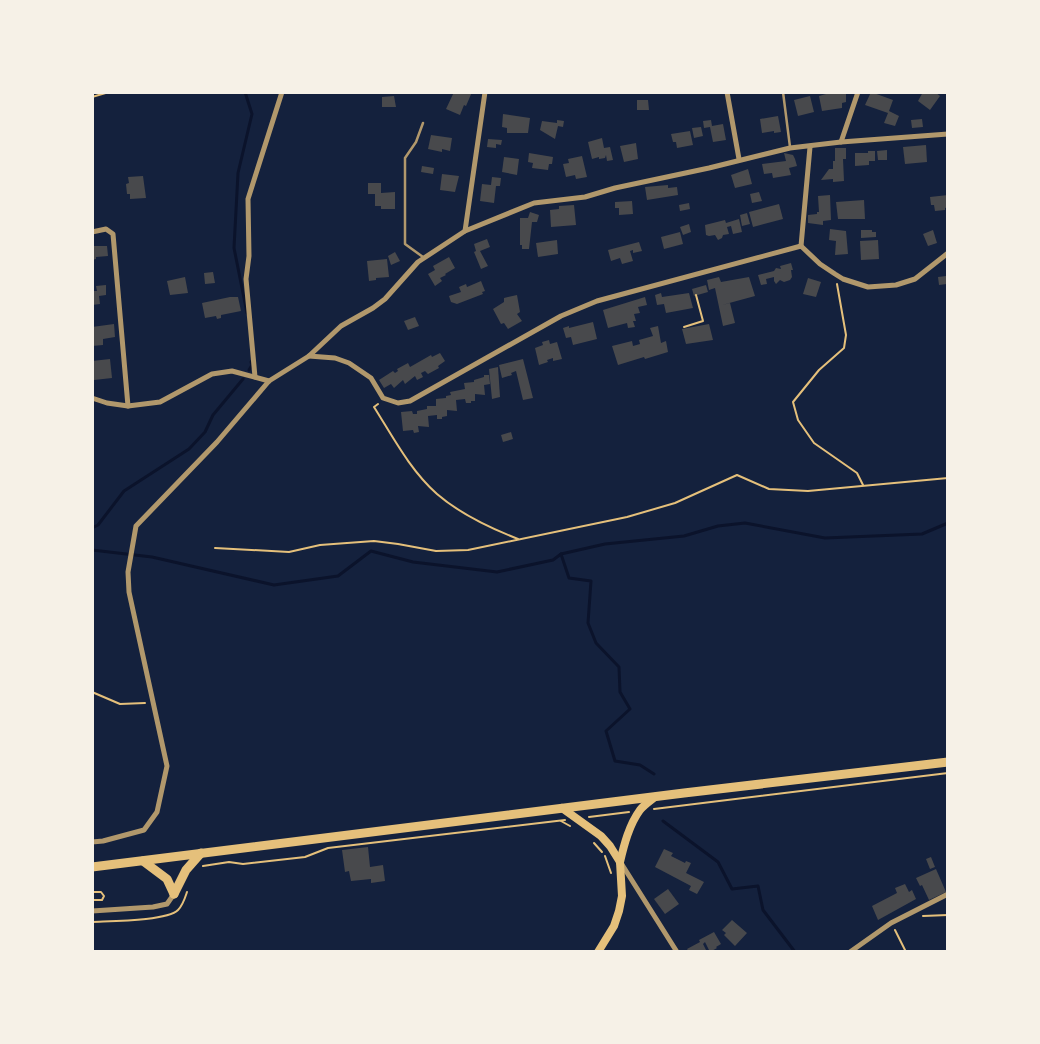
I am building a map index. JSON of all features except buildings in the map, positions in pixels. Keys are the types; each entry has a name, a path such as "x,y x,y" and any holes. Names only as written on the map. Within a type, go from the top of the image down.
{"main road":[{"path":"92,867 948,762"},
{"path":"598,952 614,926 619,911 622,896 620,862 625,841 640,810 655,797"},
{"path":"562,808 601,836 620,862"},
{"path":"174,894 186,870 201,854"},
{"path":"143,861 168,879 174,894"}],"street":[{"path":"255,377 246,279 249,256 248,199 282,92"},
{"path":"465,231 485,92"},
{"path":"726,92 739,160"},
{"path":"841,142 858,92"},
{"path":"92,842 103,842 144,830 157,812 167,766 129,592 128,572 136,526 217,442 269,381 309,356 341,326 373,308 385,298 418,262 465,231 534,203 585,197 615,188 790,148 948,134"},
{"path":"801,246 810,147"},
{"path":"92,232 106,230 113,234 128,406"},
{"path":"309,356 335,358 349,363 370,378 383,398 398,403 410,401 561,316 597,302 801,246"},
{"path":"801,246 820,264 843,279 868,287 896,285 915,279 948,254"},
{"path":"92,398 107,403 128,406 160,402 212,374 232,371 269,381"},
{"path":"620,862 677,952"},
{"path":"92,911 160,906 167,904 174,894"},
{"path":"850,952 891,923 948,894"}],"lane":[{"path":"783,92 790,148"},
{"path":"423,123 416,142 405,158 405,244 424,258"}],"path":[{"path":"92,97 109,92"},
{"path":"835,274 846,335 844,348 819,370 793,402 798,420 814,443 857,474 863,485"},
{"path":"684,327 703,321 696,295"},
{"path":"383,398 374,407 408,461 437,494 470,517 518,539"},
{"path":"215,548 289,552 320,546 374,541 436,551 468,550 626,517 675,503 737,475 769,489 808,491 948,478"},
{"path":"92,692 120,704 139,704 152,701"},
{"path":"199,869 203,866 229,862 243,864 304,856 328,848 948,773"},
{"path":"561,821 577,829"},
{"path":"592,841 605,855 612,873"},
{"path":"92,922 160,917 171,914 178,910 183,903 188,888"},
{"path":"92,892 101,892 104,896 102,900 92,900"},
{"path":"923,916 948,915"},
{"path":"891,923 906,952"}],"waterway":[{"path":"245,92 252,114 238,173 234,248 247,313"},
{"path":"249,370 252,365 251,362"},
{"path":"92,528 98,525 124,491 189,449 205,432 213,415 243,379"},
{"path":"92,550 152,557 274,585 338,576 371,551 413,562 497,572 553,560 561,554 605,544 684,536 718,526 745,523 825,538 922,534 948,523"},
{"path":"561,554 569,578 591,581 588,623 596,643 619,667 620,692 630,709 606,731 615,761 640,765 654,774"},
{"path":"663,821 718,862 732,889 758,886 763,910 795,952"}]}
